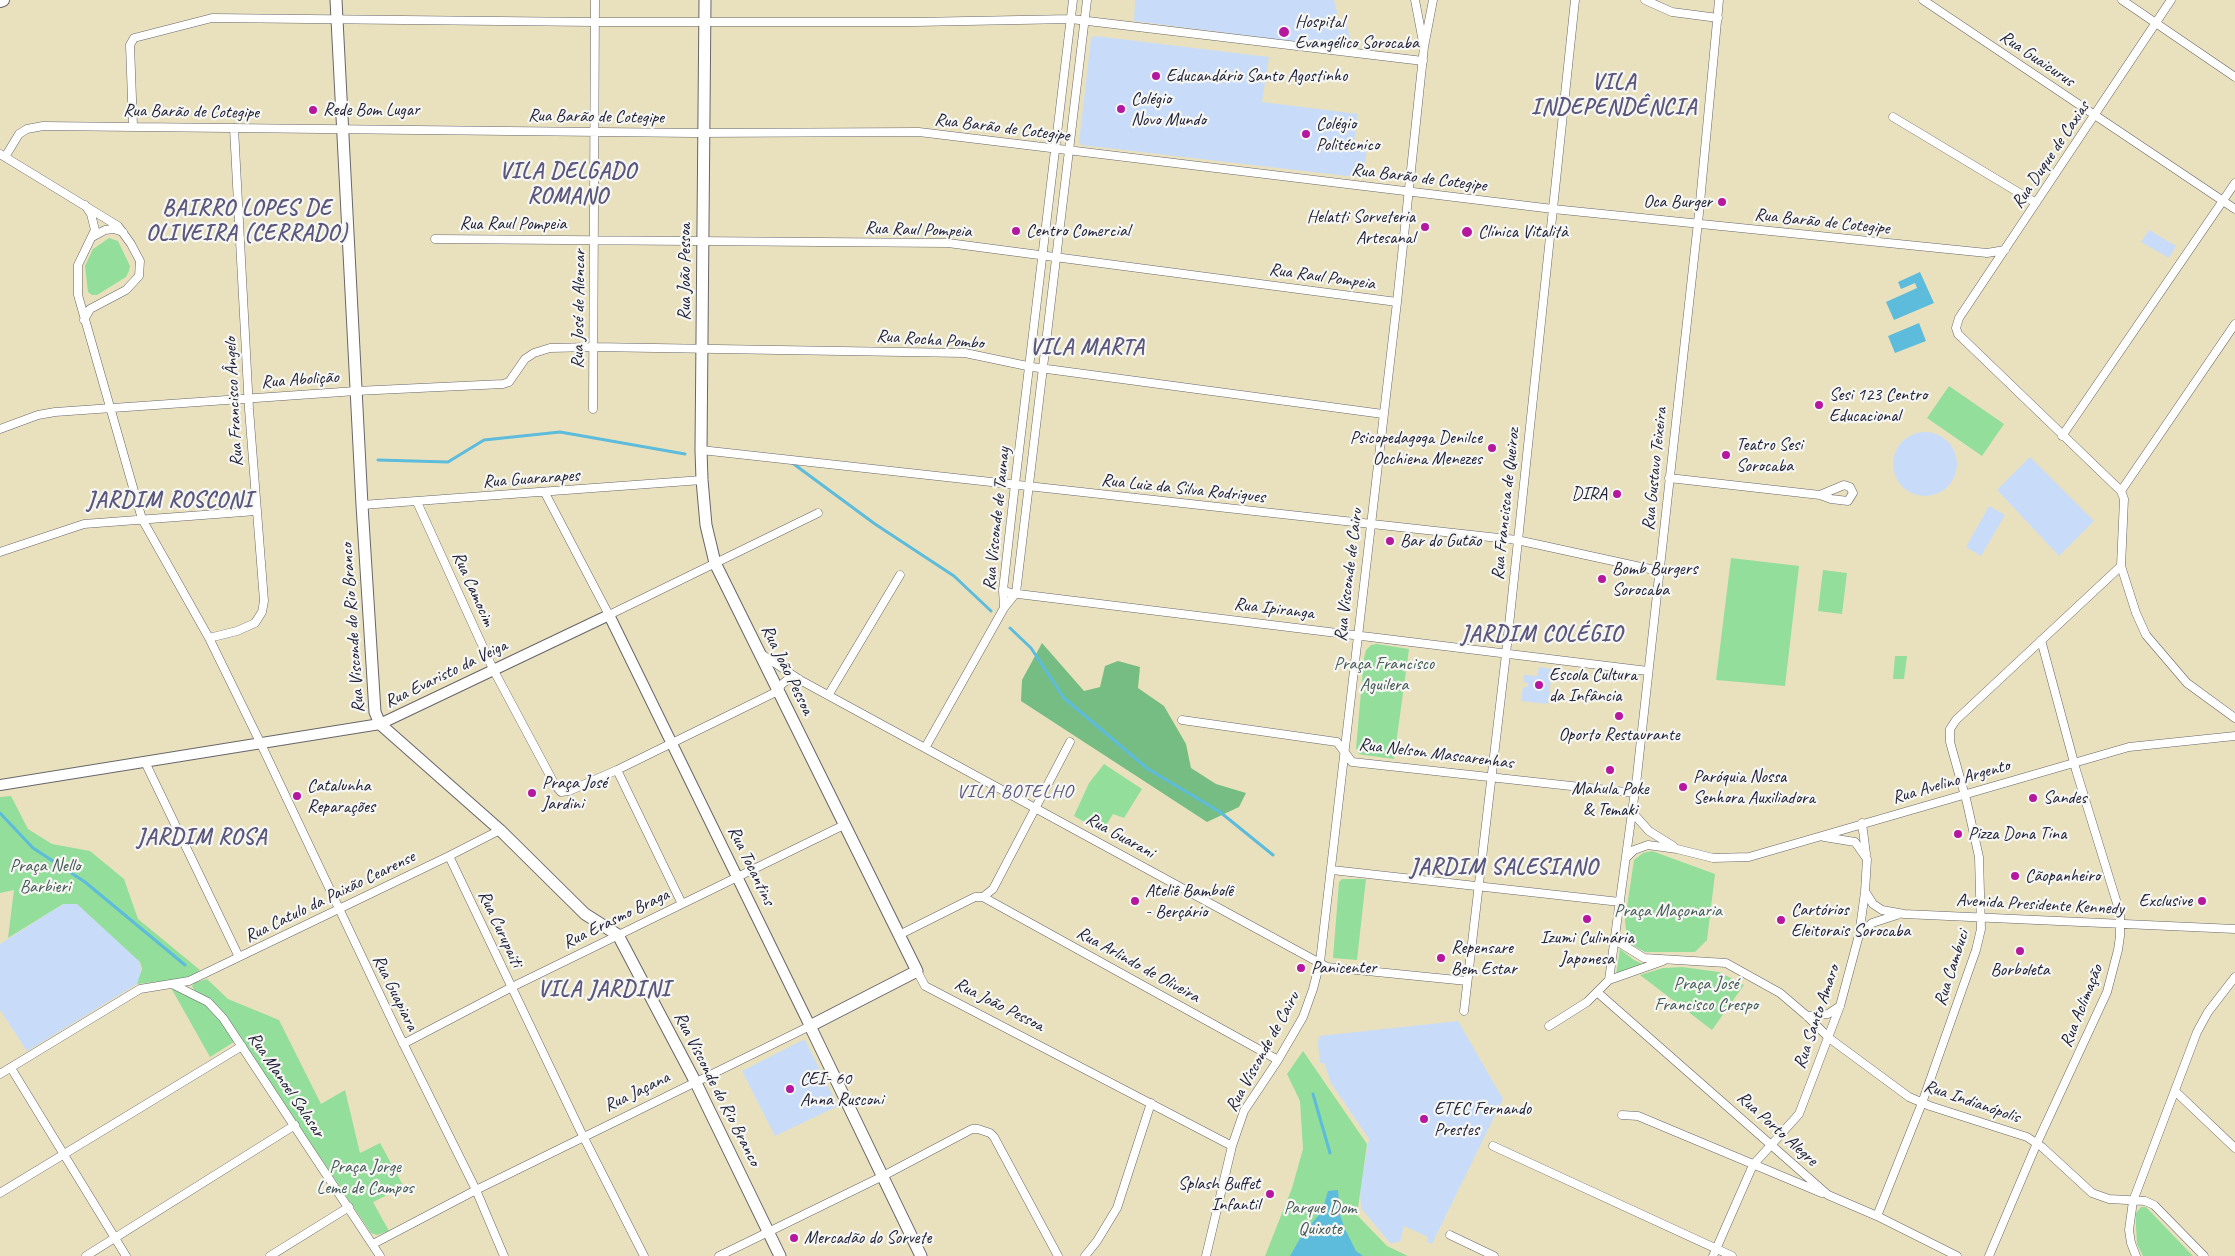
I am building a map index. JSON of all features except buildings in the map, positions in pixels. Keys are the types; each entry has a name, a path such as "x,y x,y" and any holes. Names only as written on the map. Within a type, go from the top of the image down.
{"main road":[{"name":"Rua Visconde do Rio Branco","path":"336,0 362,505 375,712 380,724 500,830 585,914 618,935 696,1083 780,1256"},
{"name":"Rua João Pessoa","path":"705,0 701,450 706,525 715,563 917,971"},
{"name":"Rua Jaçana","path":"810,1026 917,971"},
{"name":"Rua Tocantins","path":"810,1026 921,1256"}],"street":[{"name":"Rua José de Alencar","path":"593,409 595,0"},
{"name":"Rua Visconde de Taunay","path":"1004,608 1003,590 1015,484 1073,0"},
{"name":"Rua Visconde de Taunay","path":"1004,608 1016,593 1086,0"},
{"name":"Rua Visconde de Cairu","path":"1415,0 1424,47"},
{"name":"Rua Visconde de Cairu","path":"1206,1256 1232,1146 1244,1111 1278,1060 1303,1017 1313,990 1320,962 1397,302 1424,47 1433,0"},
{"name":"Rua Francisca de Queiroz","path":"1464,1011 1506,654 1575,0"},
{"path":"1645,0 1672,12 1718,18"},
{"name":"Rua Gustavo Teixeira","path":"1610,980 1635,793 1698,224 1720,0"},
{"name":"Rua Guaicurus","path":"1922,0 2235,209"},
{"path":"2122,0 2235,77"},
{"name":"Rua Duque de Caxias","path":"2062,436 1958,334 1956,328 1959,318 2096,116 2171,0"},
{"path":"133,126 130,45 134,38 212,18 594,22 1071,19 1308,49 1423,61"},
{"path":"1893,117 2036,203"},
{"name":"Rua Barão de Cotegipe","path":"3,156 19,134 27,129 43,126 594,132 919,132 1553,209 1987,253 2005,250"},
{"name":"Rua Francisco Ângelo","path":"209,638 255,623 262,612 264,601 248,398 234,128"},
{"path":"3,156 118,226 126,235 140,261 139,276 126,290 94,306 84,320"},
{"path":"2235,184 2062,436 2121,492 2124,499 2121,566 2136,613 2146,635 2156,650 2187,683 2235,718"},
{"path":"85,205 94,222 94,236 78,265 78,294 85,303 94,306"},
{"path":"94,236 105,230 114,229 126,235"},
{"name":"Rua Raul Pompeia","path":"435,239 948,243 1397,302"},
{"name":"Rua Guapiara","path":"78,294 142,519 209,638 403,1044 476,1190 504,1256"},
{"path":"2121,492 2235,324"},
{"name":"Rua Rocha Pombo","path":"513,377 525,359 534,353 550,348 593,347 965,353 1029,366 1383,414"},
{"name":"Rua Abolição","path":"0,428 38,415 55,412 356,391 494,385 503,384 513,377"},
{"name":"Rua Luiz da Silva Rodrigues","path":"701,450 1517,540 1659,571"},
{"path":"1669,478 1820,494"},
{"name":"Rua Guararapes","path":"362,505 702,480"},
{"name":"Rua Tocantins","path":"545,493 609,615 810,1026"},
{"name":"Rua Camocim","path":"417,502 493,669 561,792 569,791 617,770"},
{"path":"0,552 84,524 256,511"},
{"name":"Rua Evaristo da Veiga","path":"0,785 380,724 818,513"},
{"path":"2041,640 2121,566"},
{"path":"828,694 900,576"},
{"name":"Rua Ipiranga","path":"1003,590 1648,672"},
{"path":"925,748 1004,608"},
{"name":"Rua Cambuci","path":"1877,1216 1922,1103 1976,950 1982,917 1979,857 1965,794 1950,742 1950,729 1956,720 2041,640"},
{"name":"Rua Aclimação","path":"1989,1256 2037,1143 2107,992 2118,950 2120,913 2074,762 2041,640"},
{"name":"Rua Guarani","path":"759,652 800,680 1327,967 1467,981"},
{"path":"682,904 617,770 778,691 787,680 800,680"},
{"name":"Rua Nelson Mascarenhas","path":"1182,720 1337,742 1352,762 1635,793"},
{"name":"Rua Avelino Argento","path":"1626,858 1634,850 1648,845 1677,849 1706,857 1740,858 1773,852 1817,837 2129,747 2235,736"},
{"path":"899,935 975,896 983,897 993,889 1070,742"},
{"path":"145,762 239,957"},
{"name":"Rua Avelino Argento","path":"1632,812 1649,830 1677,849"},
{"name":"Rua Santo Amaro","path":"1753,1165 1799,1114 1840,1006 1859,935 1865,892 1867,859 1862,824"},
{"name":"Rua Erasmo Braga","path":"403,1044 512,987 844,826"},
{"name":"Rua Catulo da Paixão Cearense","path":"0,1074 140,990 189,981 500,830"},
{"path":"1817,837 1839,838 1855,842 1867,859"},
{"name":"Rua Curupaiti","path":"449,856 584,1138 644,1256"},
{"path":"1332,870 1620,902"},
{"name":"Avenida Presidente Kennedy","path":"1865,892 1873,904 1882,910 1904,914 2235,929"},
{"name":"Rua Arlindo de Oliveira","path":"983,897 1278,1060"},
{"name":"Avenida Presidente Kennedy","path":"1859,935 1872,923 1904,914"},
{"name":"Rua Indianópolis","path":"1615,940 1644,958 1726,963 1780,993 1829,1038 1909,1096 1922,1103 2027,1137 2037,1143 2092,1192 2109,1199 2145,1201 2154,1205 2204,1256"},
{"name":"Rua Indianópolis","path":"1610,980 1665,960"},
{"name":"Rua João Pessoa","path":"917,971 925,986 1232,1146"},
{"path":"2136,1256 2129,1230 2133,1201 2197,1032 2208,1012 2235,977"},
{"path":"1549,1026 1587,1002 1610,980"},
{"path":"188,992 186,988 189,981"},
{"name":"Rua Manoel Salasar","path":"172,984 208,1002 223,1018 380,1256"},
{"name":"Rua Porto Alegre","path":"1597,992 1828,1195 1877,1216 1957,1256"},
{"path":"1807,1016 1828,1014 1840,1006"},
{"name":"Rua Jaçana","path":"372,1244 476,1190 810,1026"},
{"path":"0,1193 242,1046"},
{"path":"11,1068 126,1256"},
{"path":"2175,1091 2235,1148"},
{"path":"1085,1256 1097,1241 1117,1208 1151,1103"},
{"path":"1622,1115 1638,1116 1828,1195"},
{"path":"86,1256 295,1125"},
{"path":"719,1256 883,1176 972,1129 984,1130 994,1137 1058,1256"},
{"path":"1493,1146 1714,1252 1732,1256"},
{"path":"1714,1252 1753,1165"},
{"path":"270,1256 349,1207"},
{"path":"1450,1235 1494,1256"}],"shaded area":[{"name":"Hospital Evangélico Sorocaba","path":"1135,0 1334,0 1339,20 1346,22 1353,49 1134,21"},
{"path":"1095,36 1269,57 1262,102 1358,114 1354,144 1367,146 1364,178 1081,145 1079,142 1091,38"},
{"path":"2149,230 2176,246 2169,258 2141,242"},
{"path":"1925,432 1943,438 1951,446 1957,464 1951,482 1943,490 1925,496 1907,490 1899,482 1893,464 1899,446 1907,438"},
{"path":"2030,457 2094,521 2059,556 1997,490"},
{"path":"1989,506 2005,515 1981,556 1966,547"},
{"name":"Escola Cultura da Infância","path":"1539,667 1552,669 1548,704 1521,701 1523,687 1528,687 1528,683 1523,682 1524,675 1537,676"},
{"path":"63,904 77,904 137,958 140,963 141,975 137,984 27,1051 0,1010 0,944"},
{"name":"ETEC Fernando Prestes","path":"1458,1021 1503,1099 1432,1244 1427,1242 1428,1237 1404,1226 1400,1242 1390,1243 1361,1208 1360,1189 1369,1139 1331,1083 1324,1063 1320,1063 1319,1036"},
{"name":"CEI- 60 Anna Rusconi","path":"805,1040 838,1106 775,1136 742,1071"}],"green space":[{"path":"109,238 118,241 130,266 129,271 126,277 97,295 92,295 88,292 85,266 93,249"},
{"path":"1949,386 2004,424 1982,456 1927,418"},
{"path":"1731,558 1799,566 1785,686 1716,680"},
{"path":"1823,570 1847,573 1842,614 1818,611"},
{"path":"1042,643 1084,691 1100,687 1105,666 1118,661 1140,667 1138,688 1164,706 1186,744 1191,768 1216,784 1246,793 1239,807 1207,822 1021,701 1022,680"},
{"name":"Praça Francisco Aguilera","path":"1377,644 1409,649 1394,759 1359,754 1356,748 1364,658 1366,650 1371,645"},
{"path":"1895,656 1907,656 1904,679 1893,679"},
{"path":"1104,764 1142,789 1124,818 1113,814 1102,832 1074,816 1089,783"},
{"name":"Praça Nello Barbieri","path":"11,796 28,829 52,844 90,851 124,879 138,919 200,970 194,975 180,979 137,984 142,969 140,962 77,904 63,904 8,938 14,890 0,893 0,797"},
{"name":"Praça Maçonaria","path":"1652,851 1715,874 1707,940 1695,952 1645,952 1627,942 1625,920 1634,860 1643,853"},
{"path":"1342,879 1366,879 1357,960 1333,958 1339,882"},
{"path":"1620,949 1634,960 1643,964 1616,975"},
{"name":"Praça José Francisco Crespo","path":"1682,967 1719,972 1744,985 1712,1030 1640,975 1663,968"},
{"name":"Praça Jorge Leme de Campos","path":"207,979 228,999 279,1020 321,1104 345,1090 360,1153 380,1143 404,1187 373,1202 389,1231 377,1235 371,1233 247,1048 210,1000 194,990 192,986 194,983"},
{"path":"170,986 209,1007 234,1038 234,1042 210,1057"},
{"name":"Parque Dom Quixote","path":"1303,1051 1367,1144 1357,1215 1387,1246 1408,1256 1265,1256 1292,1188 1303,1149 1300,1101 1287,1074"},
{"path":"2141,1207 2146,1207 2193,1256 2143,1256 2137,1244 2136,1226 2136,1213"}],"water":[{"path":"1920,272 1934,303 1894,320 1886,302 1917,288 1915,283 1901,289 1898,282"},
{"path":"1919,323 1926,341 1895,353 1888,336"},
{"path":"1338,1190 1340,1215 1345,1229 1356,1251 1363,1256 1290,1256 1302,1235 1322,1211 1328,1191"}],"waterway":[{"path":"378,460 448,462 484,440 560,432 685,454"},
{"path":"791,462 875,524 954,576 991,611"},
{"path":"1010,628 1031,648 1064,698 1148,769 1220,812 1273,855"},
{"path":"0,813 33,848 85,882 185,965"},
{"path":"1313,1094 1330,1153"}],"place":[{"name":"Hospital Evangélico Sorocaba","path":"1284,32"},
{"name":"Educandário Santo Agostinho","path":"1156,76"},
{"name":"Colégio Novo Mundo","path":"1121,109"},
{"name":"Rede Bom Lugar","path":"313,110"},
{"name":"Colégio Politécnico","path":"1306,134"},
{"name":"Oca Burger","path":"1722,202"},
{"name":"Helatti Sorveteria Artesanal","path":"1425,227"},
{"name":"Centro Comercial","path":"1016,231"},
{"name":"Clínica Vitalità","path":"1467,232"},
{"name":"Sesi 123 Centro Educacional","path":"1819,405"},
{"name":"Psicopedagoga Denilce Occhiena Menezes","path":"1492,448"},
{"name":"Teatro Sesi Sorocaba","path":"1726,455"},
{"name":"DIRA","path":"1617,494"},
{"name":"Bar do Gutão","path":"1390,541"},
{"name":"Bomb Burgers Sorocaba","path":"1602,579"},
{"name":"Escola Cultura da Infância","path":"1539,685"},
{"name":"Oporto Restaurante","path":"1619,716"},
{"name":"Mahula Poke & Temaki","path":"1610,770"},
{"name":"Paróquia Nossa Senhora Auxiliadora","path":"1683,787"},
{"name":"Praça José Jardini","path":"532,793"},
{"name":"Catalunha Reparações","path":"297,796"},
{"name":"Sandes","path":"2033,798"},
{"name":"Pizza Dona Tina","path":"1958,834"},
{"name":"Cãopanheiro","path":"2015,876"},
{"name":"Ateliê Bambolê - Berçário","path":"1135,901"},
{"name":"Exclusive","path":"2202,901"},
{"name":"Izumi Culinária Japonesa","path":"1587,919"},
{"name":"Cartórios Eleitorais Sorocaba","path":"1781,920"},
{"name":"Borboleta","path":"2020,951"},
{"name":"Repensare Bem Estar","path":"1441,958"},
{"name":"Panicenter","path":"1301,968"},
{"name":"CEI- 60 Anna Rusconi","path":"790,1089"},
{"name":"ETEC Fernando Prestes","path":"1424,1119"},
{"name":"Splash Buffet Infantil","path":"1270,1194"},
{"name":"Mercadão do Sorvete","path":"794,1238"}],"district":[{"name":"VILA INDEPENDÊNCIA","path":"1614,96"},
{"name":"VILA DELGADO ROMANO","path":"568,184"},
{"name":"BAIRRO LOPES DE OLIVEIRA (CERRADO)","path":"247,222"},
{"name":"VILA MARTA","path":"1087,348"},
{"name":"JARDIM ROSCONI","path":"170,501"},
{"name":"JARDIM COLÉGIO","path":"1542,635"},
{"name":"VILA BOTELHO","path":"1015,792"},
{"name":"JARDIM ROSA","path":"202,838"},
{"name":"JARDIM SALESIANO","path":"1504,868"},
{"name":"VILA JARDINI","path":"604,990"}]}
